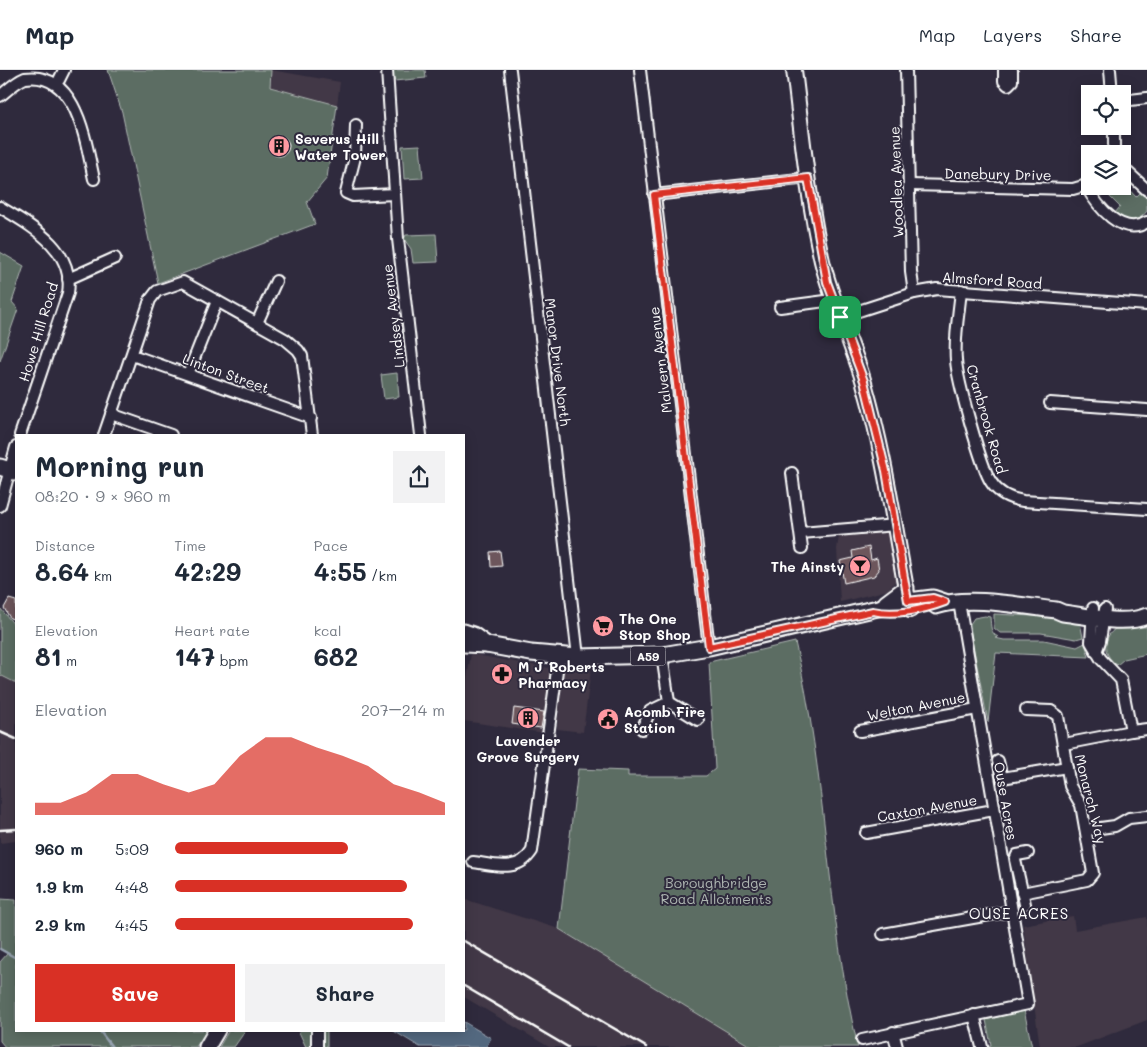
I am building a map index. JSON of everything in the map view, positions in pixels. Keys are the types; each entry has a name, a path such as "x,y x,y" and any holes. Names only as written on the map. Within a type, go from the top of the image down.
{"main road":[{"name":"A59","path":"465,644 487,645 558,656 662,655 709,647 877,609 908,600 1056,610 1063,613 1133,611 1147,616"},
{"name":"A59","path":"465,632 473,635 487,645"},
{"path":"207,1047 216,1032"}],"street":[{"path":"59,80 64,70"},
{"name":"Lindsey Avenue","path":"387,70 395,194 421,434"},
{"name":"Manor Drive North","path":"510,70 578,657"},
{"name":"Malvern Avenue","path":"640,70 709,647"},
{"path":"794,70 808,178 822,259 833,300 864,381 886,471 908,600"},
{"name":"Woodlea Avenue","path":"906,70 911,272 914,293"},
{"path":"1004,70 1004,81 1008,85 1012,83 1012,70"},
{"path":"1110,70 1111,85"},
{"path":"0,96 24,78 45,75 59,80 74,98 94,179"},
{"path":"1131,99 1147,98"},
{"path":"346,192 356,157 356,125"},
{"path":"1131,175 1147,190"},
{"path":"654,195 808,178"},
{"path":"337,185 354,196 395,194"},
{"name":"Danebury Drive","path":"910,185 1073,189 1081,187"},
{"name":"Danebury Drive","path":"1094,195 1104,210 1125,226 1134,227 1147,222"},
{"name":"Howe Hill Road","path":"0,207 44,234 57,251 68,279 68,294 20,434"},
{"path":"68,279 115,258"},
{"path":"257,323 276,281"},
{"path":"104,434 150,300 157,291 183,282 285,339 298,350 304,364 312,434"},
{"name":"Almsford Road","path":"840,317 914,293 936,289 1147,305"},
{"name":"Cranbrook Road","path":"961,290 956,354 958,371 986,474 998,490 1013,499 1023,501 1147,510"},
{"path":"780,307 833,300"},
{"path":"188,374 217,301"},
{"name":"Linton Street","path":"132,355 311,418"},
{"path":"1050,403 1147,410"},
{"path":"111,414 168,434"},
{"path":"0,506 8,470 15,450"},
{"path":"792,472 802,548"},
{"path":"801,533 896,525"},
{"name":"Ouse Acres","path":"952,602 977,709 1028,1004 974,1015"},
{"path":"1098,613 1100,641 1096,652 1121,680 1131,731"},
{"path":"662,655 670,702 698,720"},
{"path":"473,862 516,866 528,857 532,851 558,656"},
{"path":"642,729 650,711 670,702"},
{"name":"Welton Avenue","path":"860,731 977,709"},
{"name":"Monarch Way","path":"1022,893 1091,878 1093,873 1081,805 1072,791 1056,712 1026,710"},
{"name":"Monarch Way","path":"1064,744 1147,729"},
{"path":"998,761 1002,778 1067,767"},
{"name":"Caxton Avenue","path":"866,833 994,810"},
{"path":"1086,830 1116,826 1129,818 1147,816"},
{"path":"1025,904 1015,860 1017,855 1028,853"},
{"path":"884,934 1012,911"},
{"path":"862,1040 974,1015 982,1047"},
{"path":"317,1032 317,1047"},
{"path":"894,1032 897,1047"}],"shaded area":[{"path":"271,70 340,82 337,105 270,87"},
{"path":"884,529 890,537 897,579 888,590 840,602 837,549 839,536"},
{"path":"471,654 554,669 545,733 465,721 465,689"},
{"path":"564,668 591,669 583,732 557,729"},
{"path":"0,675 15,682 15,841 0,843"},
{"path":"465,899 559,929 752,1047 549,1047 465,998"},
{"path":"1073,916 1075,930 1147,917 1147,1020 1077,1047 1040,1047 1023,925"}],"green space":[{"path":"108,70 271,70 270,87 337,105 327,178 307,202 315,224 158,283 122,112"},
{"path":"393,70 425,70 426,78 394,81"},
{"path":"420,145 423,178 404,179 402,146"},
{"path":"1142,191 1147,199 1147,211 1136,220 1128,220 1114,214 1120,207 1108,195 1131,195 1131,192 1136,197"},
{"path":"436,234 438,262 413,263 411,249 404,239 406,235"},
{"path":"0,252 24,266 12,302 18,309 0,361"},
{"path":"397,373 399,397 384,399 381,375"},
{"path":"0,608 15,626 15,682 0,675"},
{"path":"994,614 1072,618 1080,623 1083,637 1076,639 1041,633 1000,633 994,628"},
{"path":"990,617 992,631 998,637 995,638 1004,640 1044,640 1077,647 1085,643 1089,657 996,653 988,722 970,630 970,624 974,618"},
{"path":"1120,626 1147,627 1147,654 1124,659 1117,665 1108,655 1106,644 1110,634"},
{"name":"Boroughbridge Road Allotments","path":"795,642 806,692 814,743 839,946 847,997 858,1047 752,1047 559,929 578,769 628,771 628,776 706,776 715,769 709,662"},
{"path":"0,899 15,900 15,1032 206,1032 196,1047 5,1047 0,1041 0,962 8,953 0,949"},
{"path":"1024,1010 1032,1047 984,1047 991,1045 986,1020"},
{"path":"228,1032 245,1032 234,1047 219,1047"},
{"path":"299,1032 327,1032 327,1047 306,1047"}],"water":[{"path":"465,1023 491,1038 486,1047 420,1047 395,1032 465,1032"}],"building":[{"name":"Severus Hill Water Tower","path":"279,136 286,139 289,146 286,153 279,156 272,153 269,146 272,139"},
{"name":"The Ainsty","path":"869,547 871,560 877,558 879,570 874,576 844,583 840,561 853,558 852,551"},
{"path":"500,551 502,566 491,567 490,552"},
{"path":"9,599 15,601 15,620 10,618 4,608"},
{"name":"Lavender Grove Surgery","path":"514,708 544,712 541,728 512,724"}],"waterway":[{"path":"0,949 15,957"},
{"path":"101,1032 112,1047"}],"railway":[{"path":"0,732 15,739"},
{"path":"0,830 15,829"},
{"path":"465,942 646,1047"},
{"path":"465,987 568,1047"}],"place":[{"name":"Severus Hill Water Tower","path":"279,146"},
{"name":"The Ainsty","path":"860,566"},
{"name":"The One Stop Shop","path":"603,626"},
{"name":"M J Roberts Pharmacy","path":"502,674"},
{"name":"Lavender Grove Surgery","path":"528,718"},
{"name":"Acomb Fire Station","path":"608,719"}],"district":[{"name":"OUSE ACRES","path":"1019,913"}],"route":[{"path":"808,178 827,282 840,317 864,381 876,426 891,496 908,601 933,598 945,602 933,607 884,614 873,611 851,615 709,647 654,195 808,178"}]}
